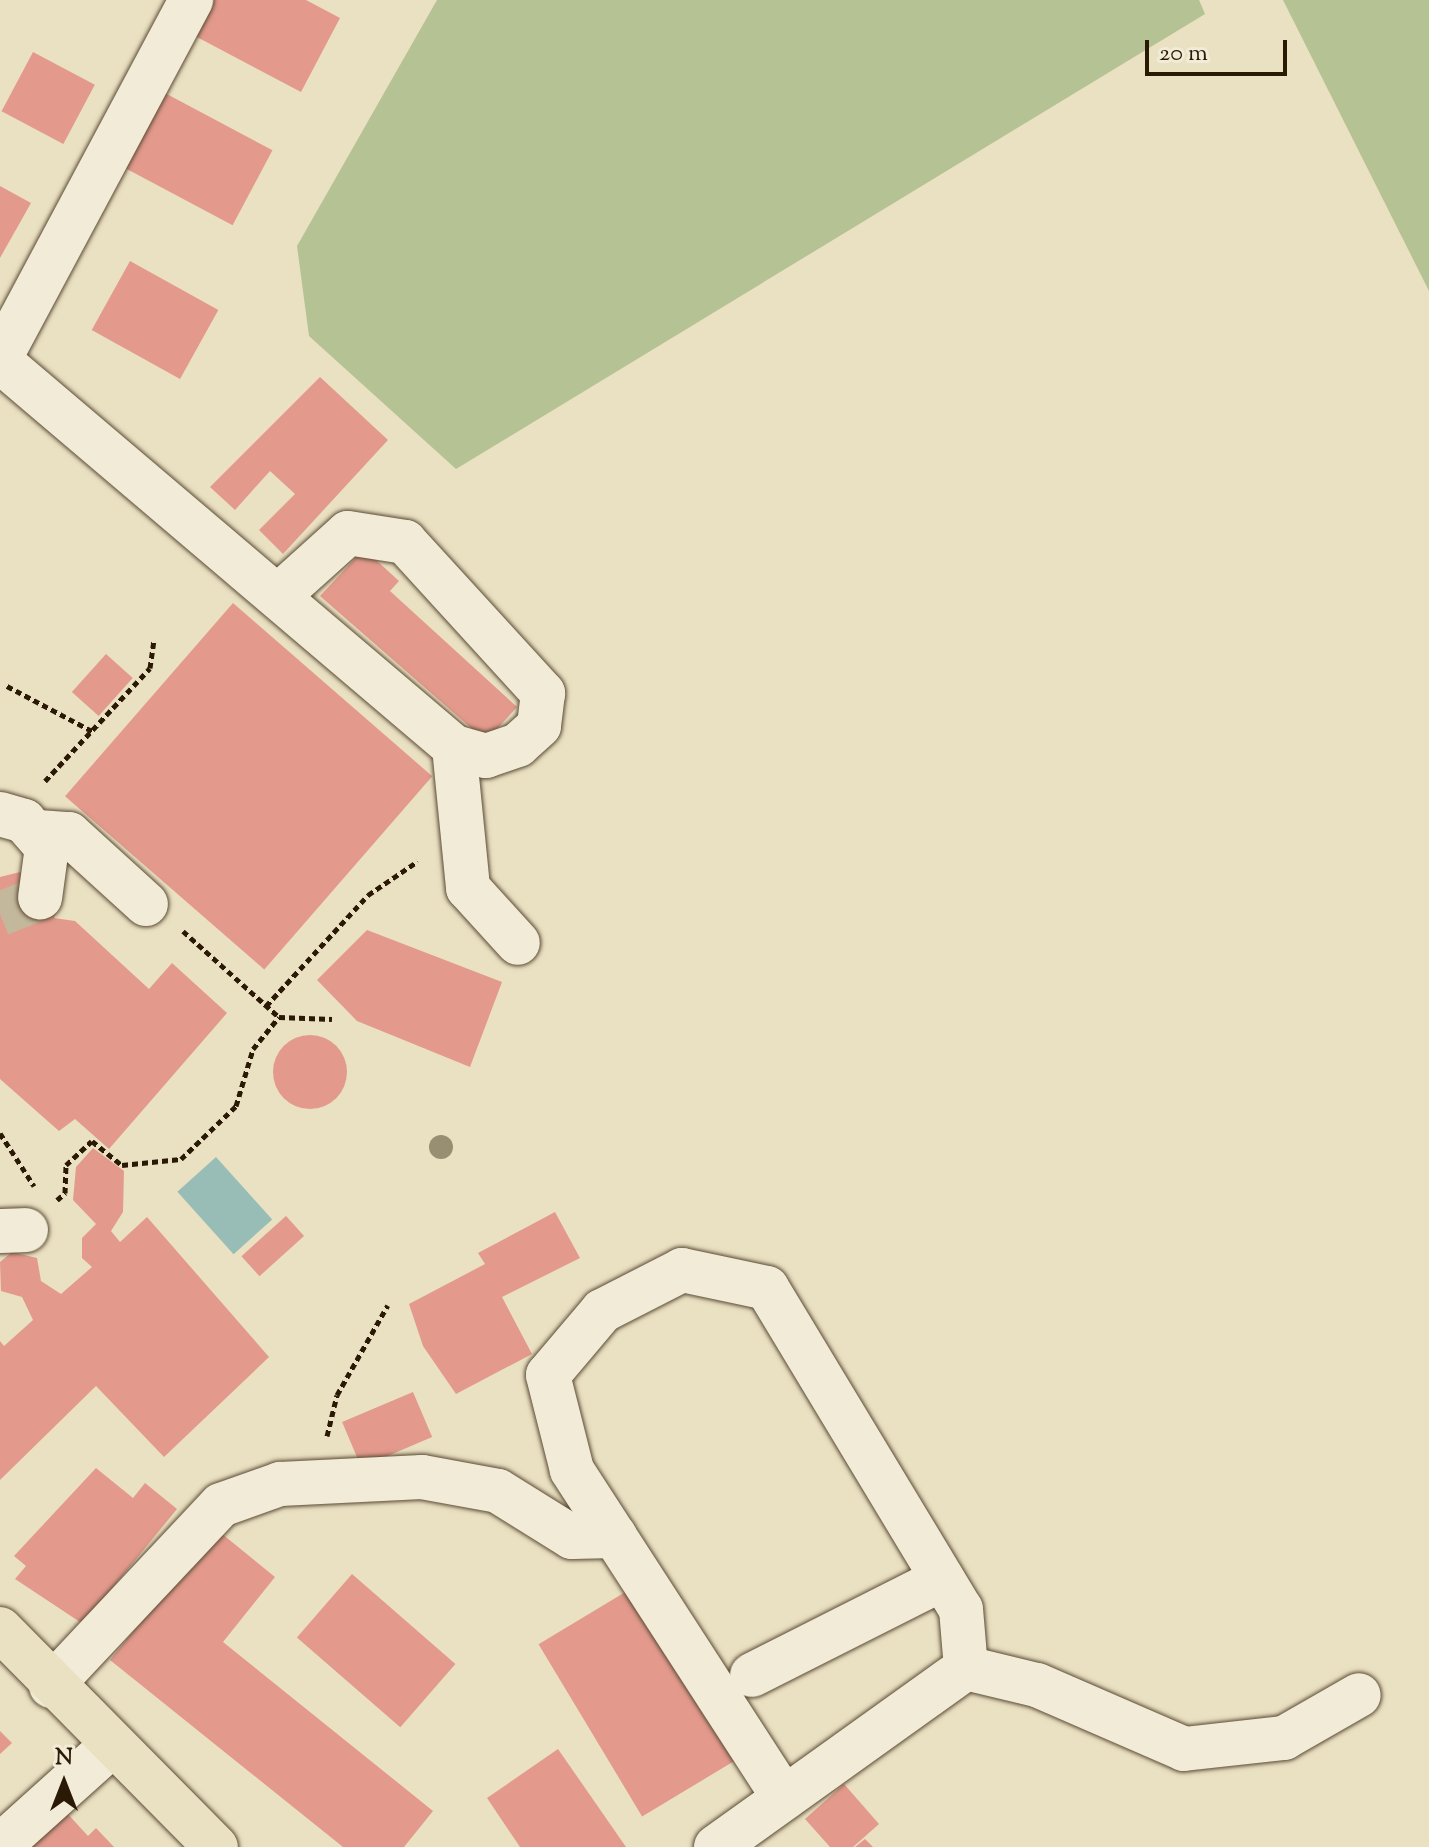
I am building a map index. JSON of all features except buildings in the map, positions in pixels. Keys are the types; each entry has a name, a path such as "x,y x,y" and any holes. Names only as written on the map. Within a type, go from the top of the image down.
{"main road":[{"path":"0,1629 51,1686 216,1847"}],"lane":[{"path":"191,0 0,360 454,747 486,756 518,745 539,726 543,693 405,542 348,533 278,596"},
{"path":"454,747 468,888 518,943"},
{"path":"21,822 50,864 40,898"},
{"path":"21,822 69,834 163,916"},
{"path":"784,1798 572,1470 548,1375 602,1311 682,1270 767,1288 961,1609 966,1668"},
{"path":"51,1686 221,1505 280,1484 422,1477 498,1491 572,1537 615,1536"},
{"path":"752,1675 942,1579"},
{"path":"716,1847 966,1668 1037,1685 1184,1749 1284,1738 1359,1695"},
{"path":"0,1846 111,1746"}],"path":[{"path":"21,822 43,783 95,732 150,668 154,639"},
{"path":"7,686 95,732"},
{"path":"266,1006 368,895 463,830"},
{"path":"163,916 279,1017 332,1019"},
{"path":"23,1224 65,1193 66,1165 92,1141 122,1165 181,1159 236,1106 253,1049 279,1017"},
{"path":"313,1483 337,1395 388,1305"}],"green space":[{"path":"437,0 1199,0 1205,14 456,469 309,336 297,246"},
{"path":"1283,0 1429,0 1429,291"}],"water":[{"path":"216,1157 272,1219 234,1254 177,1192"}],"tunnel":[{"path":"0,914 40,898"}]}
